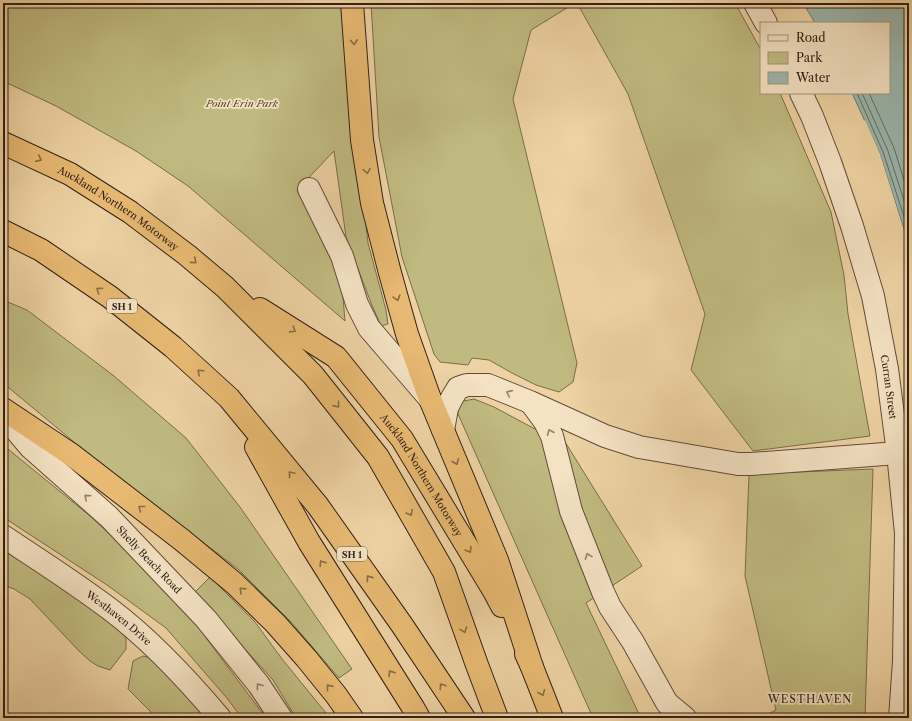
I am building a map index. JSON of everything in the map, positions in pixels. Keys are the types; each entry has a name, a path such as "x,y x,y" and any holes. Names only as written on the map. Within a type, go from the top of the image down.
{"highway":[{"path":"352,3 362,140 372,203 390,273 407,334 430,399 497,560 532,667"},
{"name":"Auckland Northern Motorway","path":"3,143 70,174 136,217 187,254 225,287 313,375 378,457 444,572 497,718"},
{"name":"SH 1","path":"3,231 40,250 110,297 172,347 229,398 318,506 402,625 464,718"},
{"name":"Auckland Northern Motorway","path":"225,287 336,357 402,440 494,591 532,667 552,718"},
{"name":"SH 1","path":"229,398 309,542 419,718"},
{"path":"3,409 72,455 234,582 274,622 306,658 336,695 352,718"}],"street":[{"path":"756,3 766,22"},
{"name":"Curran Street","path":"801,94 833,169 852,226 873,296 887,369 898,453 906,533 904,661 900,718"},
{"path":"309,189 342,256 357,304 369,328 430,399"},
{"path":"443,430 447,408 458,388 467,385 488,385 530,402 604,436 639,447 738,464 898,453"},
{"path":"530,402 545,422 552,436 571,511 610,607 633,642 667,703 685,718"},
{"name":"Shelly Beach Road","path":"3,415 30,447 109,517 206,619 259,685 281,718"},
{"name":"Westhaven Drive","path":"3,536 112,611 135,630 178,672 220,718"}],"green space":[{"name":"Point Erin Park","path":"3,3 342,3 368,243 386,310 388,324 381,326 346,237 334,151 297,190 338,270 342,285 345,321 188,186 136,151 56,106 3,81"},
{"path":"371,3 575,3 531,30 513,99 577,363 573,382 559,392 536,385 489,360 472,358 468,365 440,362 434,354 402,257 379,137"},
{"path":"577,3 735,3 760,48 760,94 780,94 831,212 844,275 848,314 870,436 753,451 691,370 705,314 628,94"},
{"path":"3,300 27,310 114,376 186,438 240,507 352,669 339,678 291,622 238,569 74,442 3,383"},
{"path":"474,399 494,407 535,429 557,429 642,566 586,603 641,718 593,718 458,414 458,402"},
{"path":"3,445 90,516 171,591 266,718 242,718 226,697 166,628 107,585 3,517"},
{"path":"873,469 865,718 760,718 776,710 745,576 749,474"},
{"path":"3,545 115,624 126,638 126,649 110,670 98,666 90,661 30,599 14,589 3,585"},
{"path":"210,577 255,622 282,659 330,718 296,718 273,680 194,593"},
{"path":"143,656 155,659 206,718 157,718 128,689 133,661"}],"water":[{"path":"803,3 909,3 909,245 880,154 852,94 890,94 890,22 814,22"}],"pier":[{"path":"865,120 880,154 909,247 907,245 878,154 863,121"}],"district":[{"name":"WESTHAVEN","path":"810,699"}]}
